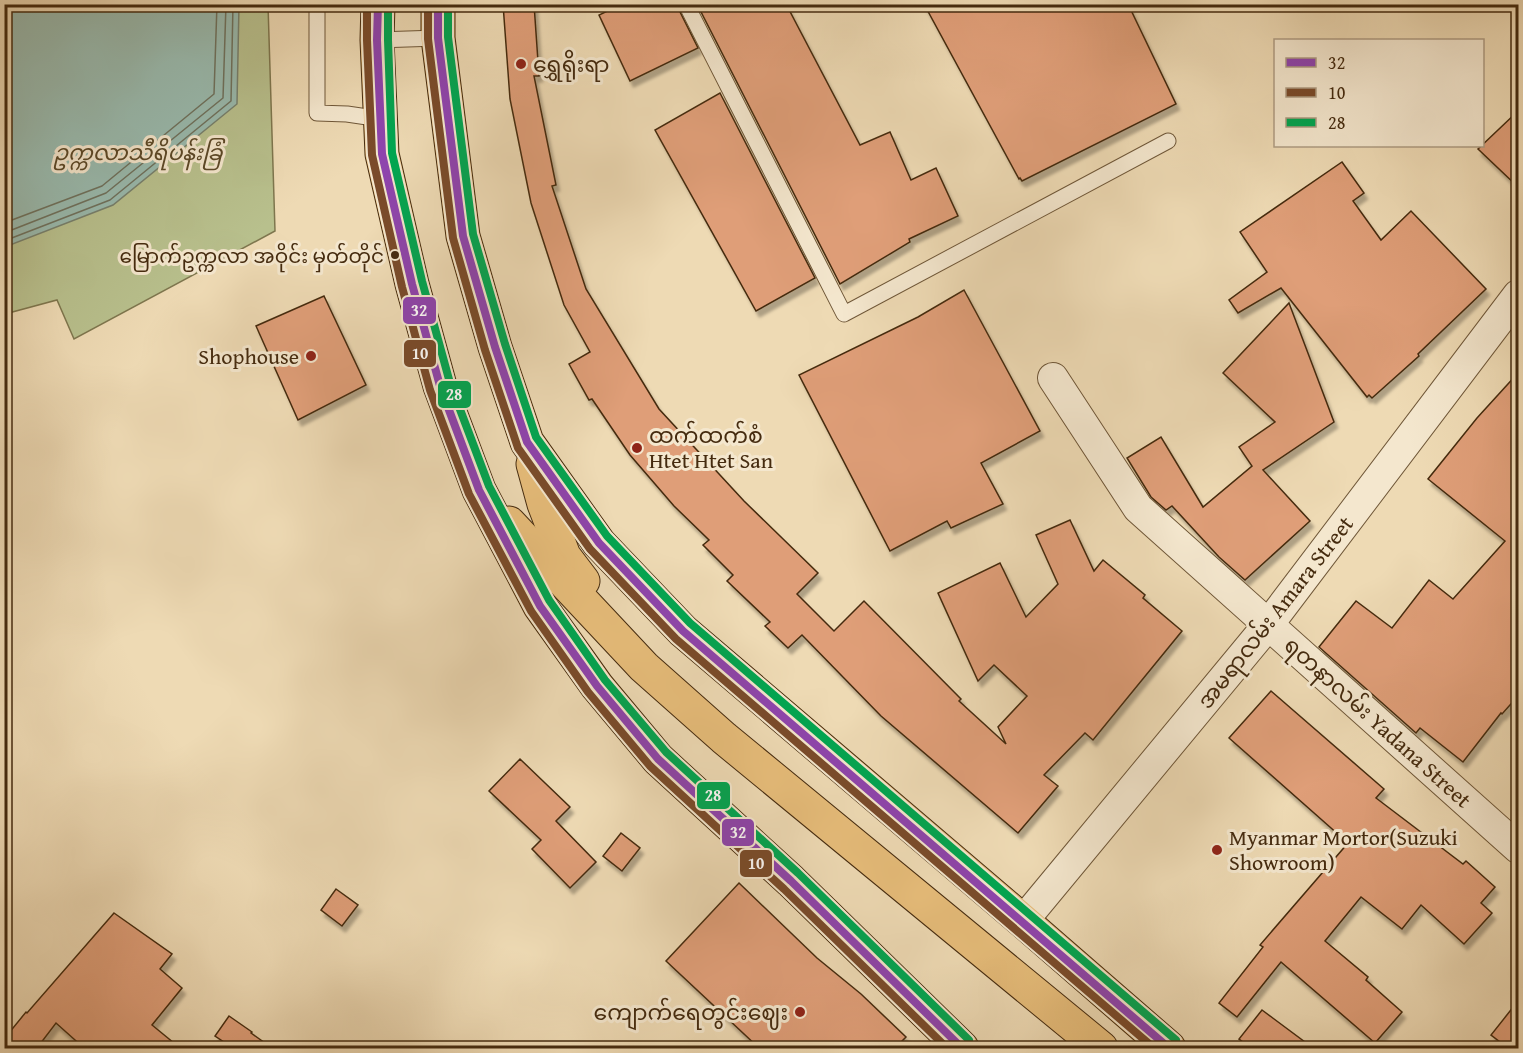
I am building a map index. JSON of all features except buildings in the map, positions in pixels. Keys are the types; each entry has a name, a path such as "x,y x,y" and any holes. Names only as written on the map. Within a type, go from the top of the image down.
{"main road":[{"path":"378,4 377,40 382,154 412,284 440,387 478,490 540,606 597,686 658,759 791,881 962,1048"},
{"path":"438,4 438,38 463,236 495,347 544,504 564,556 644,667"},
{"path":"526,442 599,543 683,631 1168,1048"},
{"path":"478,490 644,667 733,745 1101,1048"}],"street":[{"name":"အမရာလမ်း Amara Street","path":"1023,921 1268,625 1518,295"},
{"name":"ရတနာလမ်း Yadana Street","path":"1053,378 1138,508 1518,848"}],"lane":[{"path":"317,4 317,112 381,119"},
{"path":"686,4 844,314 1168,141"},
{"path":"377,40 438,38"}],"green space":[{"name":"ဥက္ကလာသီရိပန်းခြံ","path":"5,5 268,5 275,231 74,339 57,300 5,314"}],"water":[{"path":"5,4 239,5 237,104 113,205 5,247"}],"transit line":[{"name":"10","path":"367,4 372,155 402,287 430,390 469,494 531,611 588,692 650,766 784,889 947,1048"},
{"name":"32","path":"378,4 377,40 382,154 412,284 440,386 479,490 540,606 597,686 658,759 791,881 962,1048"},
{"name":"28","path":"388,4 392,153 422,281 450,383 489,486 549,600 605,680 666,752 798,873 969,1040"},
{"name":"10","path":"428,4 428,39 453,238 485,350 518,448 590,549 676,639 1154,1048"},
{"name":"32","path":"438,4 438,38 463,236 495,347 527,442 599,543 683,631 1169,1048"},
{"name":"28","path":"448,4 448,37 473,234 505,344 536,437 607,536 690,623 1176,1040"}],"place":[{"name":"ရွှေရိုးရာ","path":"521,64"},
{"name":"မြောက်ဥက္ကလာ အဝိုင်း မှတ်တိုင်","path":"395,255"},
{"name":"Shophouse","path":"311,356"},
{"name":"ထက်ထက်စံ Htet Htet San","path":"637,448"},
{"name":"Myanmar Mortor(Suzuki Showroom)","path":"1217,850"},
{"name":"ကျောက်ရေတွင်းဈေး","path":"800,1012"}]}
